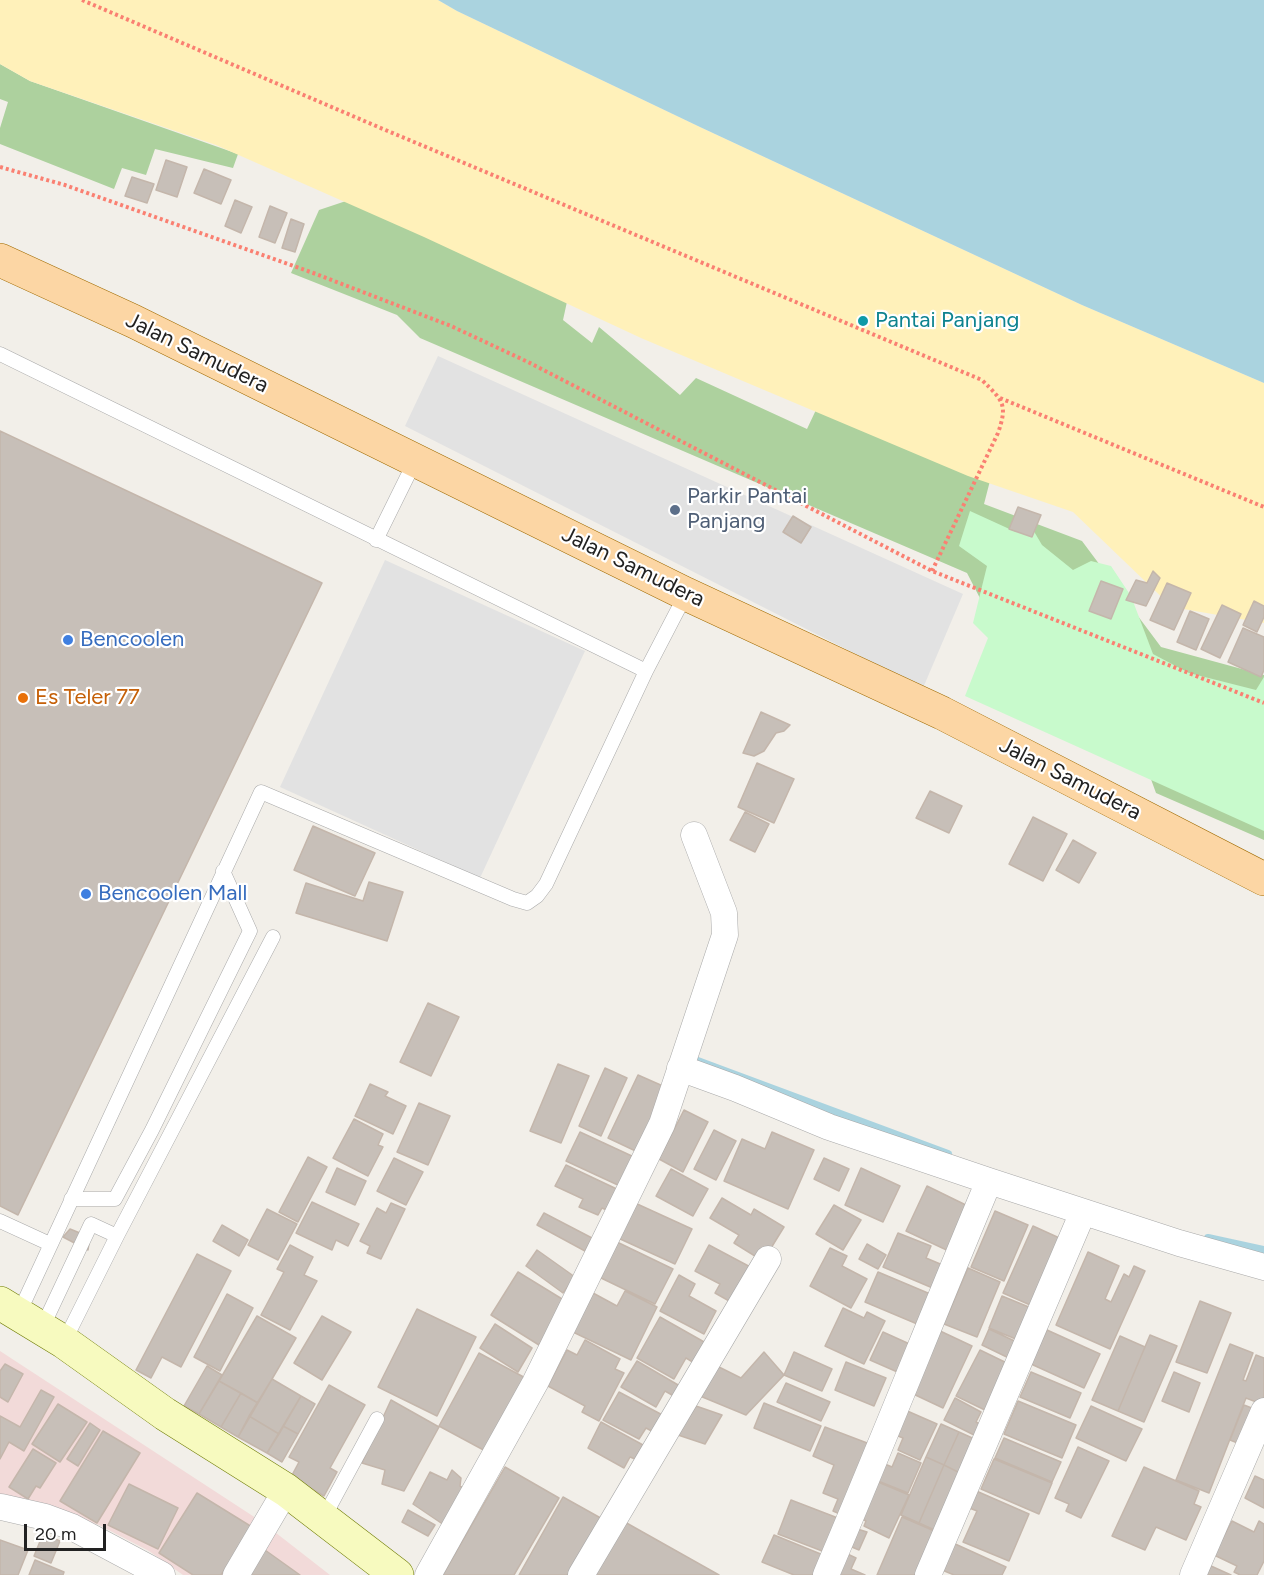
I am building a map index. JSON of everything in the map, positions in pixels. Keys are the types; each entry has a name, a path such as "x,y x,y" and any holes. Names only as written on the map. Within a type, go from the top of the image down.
{"main road":[{"name":"Jalan Samudera","path":"0,260 133,321 686,594 942,713 1264,879"}],"street":[{"path":"428,1575 535,1383 662,1124 725,935 724,914 694,836"},
{"path":"680,1068 829,1126 989,1181 1179,1243 1264,1267"},
{"path":"826,1575 876,1459 924,1335 989,1181"},
{"path":"928,1575 1083,1212"},
{"path":"580,1575 768,1259"},
{"path":"31,1322 165,1414 286,1490 397,1575"},
{"path":"1193,1575 1264,1411"},
{"path":"236,1575 286,1490"},
{"path":"1,1507 45,1517 72,1527 162,1575"}],"lane":[{"path":"0,354 376,540 646,670"},
{"path":"376,540 416,459"},
{"path":"31,1322 50,1244 261,792 527,903 537,896 546,884 646,670 686,594"},
{"path":"71,1200 115,1199 152,1130 250,932 223,871"},
{"path":"31,1322 117,1236 273,937"},
{"path":"0,1221 50,1244"},
{"path":"31,1322 92,1224 117,1236"},
{"path":"323,1519 377,1419"}],"path":[{"path":"82,0 383,129 933,358 982,380 1000,398 1264,507"},
{"path":"0,167 65,185 316,274 451,326 528,362 932,571 1264,703"},
{"path":"932,571 998,433 1004,414 1000,398"}],"shaded area":[{"name":"Parkir Pantai Panjang","path":"438,356 963,594 923,688 405,426"},
{"path":"385,560 585,651 480,878 280,787"},
{"path":"0,1351 262,1522 330,1575 183,1575 149,1551 99,1525 0,1495"}],"green space":[{"path":"0,64 30,81 238,154 233,168 155,149 146,175 122,168 114,189 0,144 0,128 8,102 0,99"},
{"path":"376,191 575,265 563,320 592,343 599,327 680,395 696,378 807,429 831,378 992,473 984,504 1082,541 1161,647 1264,675 1264,840 1156,793 1132,727 1001,639 967,573 420,338 397,315 291,273 319,210"},
{"path":"970,511 1016,532 1032,528 1042,545 1073,570 1091,561 1111,566 1131,596 1153,654 1189,673 1256,690 1264,677 1264,831 965,696 988,638 973,623 987,566 959,546"}],"sand":[{"name":"Pantai Panjang","path":"0,0 438,0 700,127 1082,305 1264,383 1264,623 1172,607 1073,512 968,476 641,338 424,237 216,145 30,81 0,64"}],"water":[{"path":"438,0 1264,0 1264,383 1082,305 700,127"}],"building":[{"path":"166,160 187,167 177,197 156,190"},
{"path":"204,169 231,180 221,204 194,193"},
{"path":"132,177 154,184 147,203 125,196"},
{"path":"235,200 252,207 241,233 225,226"},
{"path":"270,206 287,213 275,243 259,237"},
{"path":"291,219 304,224 295,252 282,248"},
{"name":"Bencoolen Mall","path":"0,431 322,583 18,1215 0,1206"},
{"path":"1018,507 1041,515 1032,537 1009,529"},
{"path":"793,516 811,527 801,543 783,532"},
{"path":"1153,571 1160,578 1146,606 1126,600 1136,580 1147,583"},
{"path":"1101,581 1123,589 1111,619 1089,611"},
{"path":"1167,583 1191,593 1174,630 1150,620"},
{"path":"1254,601 1264,606 1264,617 1257,632 1243,625"},
{"path":"1222,605 1241,614 1220,658 1201,649"},
{"path":"1190,611 1209,619 1196,650 1177,642"},
{"path":"1243,628 1264,637 1264,670 1261,677 1228,662"},
{"path":"761,712 790,725 784,731 776,733 764,751 754,756 743,753"},
{"path":"757,763 794,779 774,823 738,807"},
{"path":"930,791 962,806 949,833 916,818"},
{"path":"745,812 769,824 755,852 730,840"},
{"path":"1033,817 1067,834 1043,881 1009,864"},
{"path":"313,826 375,853 355,896 294,870"},
{"path":"1073,840 1096,853 1079,883 1056,870"},
{"path":"369,882 403,892 387,941 296,913 306,883 363,901"},
{"path":"428,1003 459,1017 431,1076 400,1062"},
{"path":"558,1064 589,1076 561,1143 530,1131"},
{"path":"605,1068 627,1078 601,1136 579,1126"},
{"path":"638,1075 672,1090 642,1154 608,1138"},
{"path":"370,1084 388,1092 385,1096 406,1106 393,1134 355,1116"},
{"path":"419,1103 450,1116 428,1165 397,1152"},
{"path":"684,1110 708,1122 683,1172 659,1159"},
{"path":"354,1119 383,1134 378,1145 383,1147 368,1176 333,1158"},
{"path":"714,1130 736,1141 716,1180 694,1169"},
{"path":"580,1132 634,1157 620,1186 566,1161"},
{"path":"772,1132 814,1150 788,1209 724,1181 742,1139 765,1149"},
{"path":"308,1157 327,1167 298,1222 279,1212"},
{"path":"394,1158 423,1172 406,1205 377,1191"},
{"path":"824,1158 849,1169 839,1191 814,1179"},
{"path":"566,1165 621,1191 611,1212 602,1208 598,1215 579,1207 583,1199 555,1186"},
{"path":"337,1168 366,1181 355,1205 326,1192"},
{"path":"861,1168 900,1186 883,1222 845,1205"},
{"path":"671,1169 708,1189 693,1216 656,1196"},
{"path":"927,1186 974,1209 953,1253 906,1231"},
{"path":"722,1198 751,1215 754,1209 784,1227 763,1261 734,1243 739,1235 710,1218"},
{"path":"312,1202 359,1224 348,1246 336,1240 332,1250 296,1233"},
{"path":"391,1203 405,1209 381,1259 367,1253 370,1246 360,1241 377,1208 386,1213"},
{"path":"635,1203 692,1229 675,1264 618,1238"},
{"path":"834,1205 861,1220 843,1250 816,1234"},
{"path":"267,1209 297,1224 278,1260 248,1245"},
{"path":"995,1211 1028,1225 1004,1281 971,1267"},
{"path":"544,1213 592,1238 585,1251 537,1225"},
{"path":"222,1225 248,1240 239,1256 213,1241"},
{"path":"1033,1226 1066,1241 1037,1308 1003,1293"},
{"path":"70,1229 90,1237 88,1250 63,1237"},
{"path":"898,1233 931,1246 926,1258 945,1266 935,1289 883,1267"},
{"path":"617,1242 673,1269 655,1304 599,1277"},
{"path":"867,1244 886,1255 878,1269 859,1259"},
{"path":"290,1245 313,1257 304,1275 317,1281 290,1330 261,1315 284,1272 277,1269"},
{"path":"709,1245 756,1270 738,1306 715,1293 720,1284 695,1271"},
{"path":"830,1248 847,1256 842,1266 867,1279 851,1308 810,1286"},
{"path":"537,1250 575,1277 563,1293 526,1266"},
{"path":"1088,1252 1119,1266 1105,1299 1111,1302 1124,1274 1129,1277 1134,1266 1145,1271 1110,1349 1056,1325"},
{"path":"197,1254 231,1271 181,1367 162,1357 151,1378 136,1370"},
{"path":"968,1268 1000,1282 977,1337 944,1324"},
{"path":"518,1272 567,1302 539,1345 491,1315"},
{"path":"878,1272 935,1296 922,1326 865,1302"},
{"path":"679,1275 695,1284 689,1296 716,1311 704,1334 660,1311"},
{"path":"625,1291 657,1307 631,1360 573,1332 593,1293 617,1306"},
{"path":"227,1294 253,1308 220,1371 194,1357"},
{"path":"1002,1296 1036,1310 1023,1342 989,1328"},
{"path":"1200,1301 1231,1313 1207,1373 1176,1362"},
{"path":"843,1308 864,1318 867,1312 885,1321 864,1364 825,1346"},
{"path":"417,1309 476,1337 437,1416 378,1387"},
{"path":"257,1316 296,1338 258,1403 219,1381"},
{"path":"322,1316 351,1332 322,1380 294,1363"},
{"path":"660,1317 713,1347 701,1367 686,1358 674,1379 637,1358"},
{"path":"495,1324 532,1348 518,1372 480,1348"},
{"path":"989,1329 1023,1345 1015,1361 982,1345"},
{"path":"938,1330 972,1346 943,1408 909,1392"},
{"path":"1047,1330 1100,1354 1084,1388 1031,1364"},
{"path":"883,1332 914,1346 902,1374 870,1360"},
{"path":"1150,1335 1177,1346 1144,1422 1118,1411"},
{"path":"1120,1336 1145,1347 1118,1411 1092,1400"},
{"path":"585,1340 620,1359 615,1369 624,1373 599,1421 582,1412 585,1406 548,1386 567,1350 577,1355"},
{"path":"1230,1344 1253,1353 1243,1380 1246,1381 1256,1355 1264,1358 1264,1405 1246,1398 1209,1493 1176,1480"},
{"path":"980,1350 1013,1366 989,1412 956,1396"},
{"path":"764,1352 784,1375 746,1415 700,1396 717,1366 741,1378"},
{"path":"794,1352 832,1369 822,1391 784,1375"},
{"path":"479,1353 531,1381 491,1454 439,1426"},
{"path":"637,1361 685,1389 679,1399 665,1391 656,1407 621,1387"},
{"path":"846,1362 886,1378 874,1406 835,1390"},
{"path":"5,1364 23,1374 8,1402 0,1397 0,1371"},
{"path":"207,1366 222,1375 199,1414 184,1406"},
{"path":"1031,1372 1081,1393 1070,1418 1020,1397"},
{"path":"1174,1372 1200,1383 1189,1412 1162,1401"},
{"path":"272,1379 301,1396 279,1434 249,1416"},
{"path":"219,1381 241,1393 221,1427 199,1414"},
{"path":"786,1383 830,1402 821,1421 777,1402"},
{"path":"329,1385 365,1405 330,1468 337,1472 324,1496 291,1477 299,1462 289,1457"},
{"path":"41,1390 54,1397 24,1451 9,1442 0,1459 0,1416 20,1427"},
{"path":"619,1392 670,1419 661,1436 646,1428 639,1439 603,1420"},
{"path":"241,1393 258,1403 238,1437 221,1427"},
{"path":"301,1396 315,1404 298,1434 283,1426"},
{"path":"955,1398 981,1412 976,1422 985,1427 980,1438 944,1420"},
{"path":"391,1400 439,1427 404,1491 382,1484 385,1470 362,1463"},
{"path":"1018,1401 1076,1425 1062,1458 1004,1434"},
{"path":"764,1403 821,1426 810,1451 754,1428"},
{"path":"58,1404 87,1422 60,1462 32,1444"},
{"path":"1244,1405 1262,1412 1248,1447 1230,1440"},
{"path":"696,1406 722,1415 705,1444 678,1435"},
{"path":"1091,1406 1142,1429 1126,1461 1076,1438"},
{"path":"905,1410 937,1424 920,1460 898,1450 903,1438 893,1434"},
{"path":"249,1416 279,1434 267,1453 238,1437"},
{"path":"601,1422 643,1445 635,1459 630,1457 624,1468 588,1448"},
{"path":"90,1423 100,1430 78,1466 67,1459"},
{"path":"941,1424 959,1432 944,1465 926,1457"},
{"path":"283,1426 298,1434 282,1462 267,1453"},
{"path":"825,1427 875,1446 847,1517 833,1511 838,1499 823,1493 834,1465 813,1456"},
{"path":"103,1431 140,1453 97,1523 60,1501"},
{"path":"959,1432 979,1441 964,1475 944,1465"},
{"path":"1004,1438 1061,1462 1052,1482 995,1458"},
{"path":"1078,1447 1109,1461 1081,1518 1066,1511 1069,1504 1055,1498"},
{"path":"33,1449 56,1463 40,1488 36,1486 28,1499 9,1487"},
{"path":"898,1453 921,1463 908,1493 873,1479 880,1462 892,1467"},
{"path":"926,1457 944,1465 919,1523 901,1515"},
{"path":"994,1459 1052,1483 1039,1514 981,1489"},
{"path":"944,1465 964,1475 939,1532 919,1523"},
{"path":"505,1467 559,1498 514,1575 443,1575"},
{"path":"1144,1467 1199,1491 1194,1504 1201,1507 1186,1540 1156,1527 1145,1550 1112,1536"},
{"path":"452,1470 461,1478 460,1486 468,1491 447,1527 413,1504 430,1472 447,1480"},
{"path":"1255,1476 1264,1480 1264,1508 1245,1498"},
{"path":"871,1479 909,1495 889,1538 864,1526 866,1521 855,1515"},
{"path":"129,1484 178,1508 158,1549 108,1525"},
{"path":"974,1490 1029,1514 1009,1561 963,1542 977,1511 967,1507"},
{"path":"197,1493 252,1527 221,1575 193,1575 159,1553"},
{"path":"563,1497 606,1521 575,1575 519,1575"},
{"path":"791,1500 843,1520 830,1554 778,1534"},
{"path":"408,1510 435,1525 428,1536 402,1522"},
{"path":"902,1517 939,1533 921,1575 877,1575"},
{"path":"623,1521 719,1575 592,1575"},
{"path":"1232,1521 1254,1532 1259,1521 1264,1524 1264,1561 1257,1575 1240,1575 1234,1572 1237,1566 1214,1555"},
{"path":"854,1528 867,1532 859,1550 847,1545"},
{"path":"43,1534 60,1541 51,1563 34,1556"},
{"path":"774,1535 828,1557 820,1575 794,1575 762,1562"},
{"path":"0,1540 28,1550 18,1575 0,1575"},
{"path":"953,1543 1006,1567 1002,1575 954,1575 942,1570"},
{"path":"265,1550 300,1575 250,1575"},
{"path":"841,1551 856,1558 851,1569 865,1575 830,1575"},
{"path":"35,1560 64,1572 63,1575 29,1575"},
{"path":"1211,1566 1231,1575 1206,1575"}],"waterway":[{"path":"695,1060 948,1154"},
{"path":"1208,1238 1264,1250"}],"place":[{"name":"Pantai Panjang","path":"863,321"},
{"name":"Parkir Pantai Panjang","path":"675,510"},
{"name":"Bencoolen","path":"68,640"},
{"name":"Es Teler 77","path":"23,698"},
{"name":"Bencoolen Mall","path":"86,894"}]}
